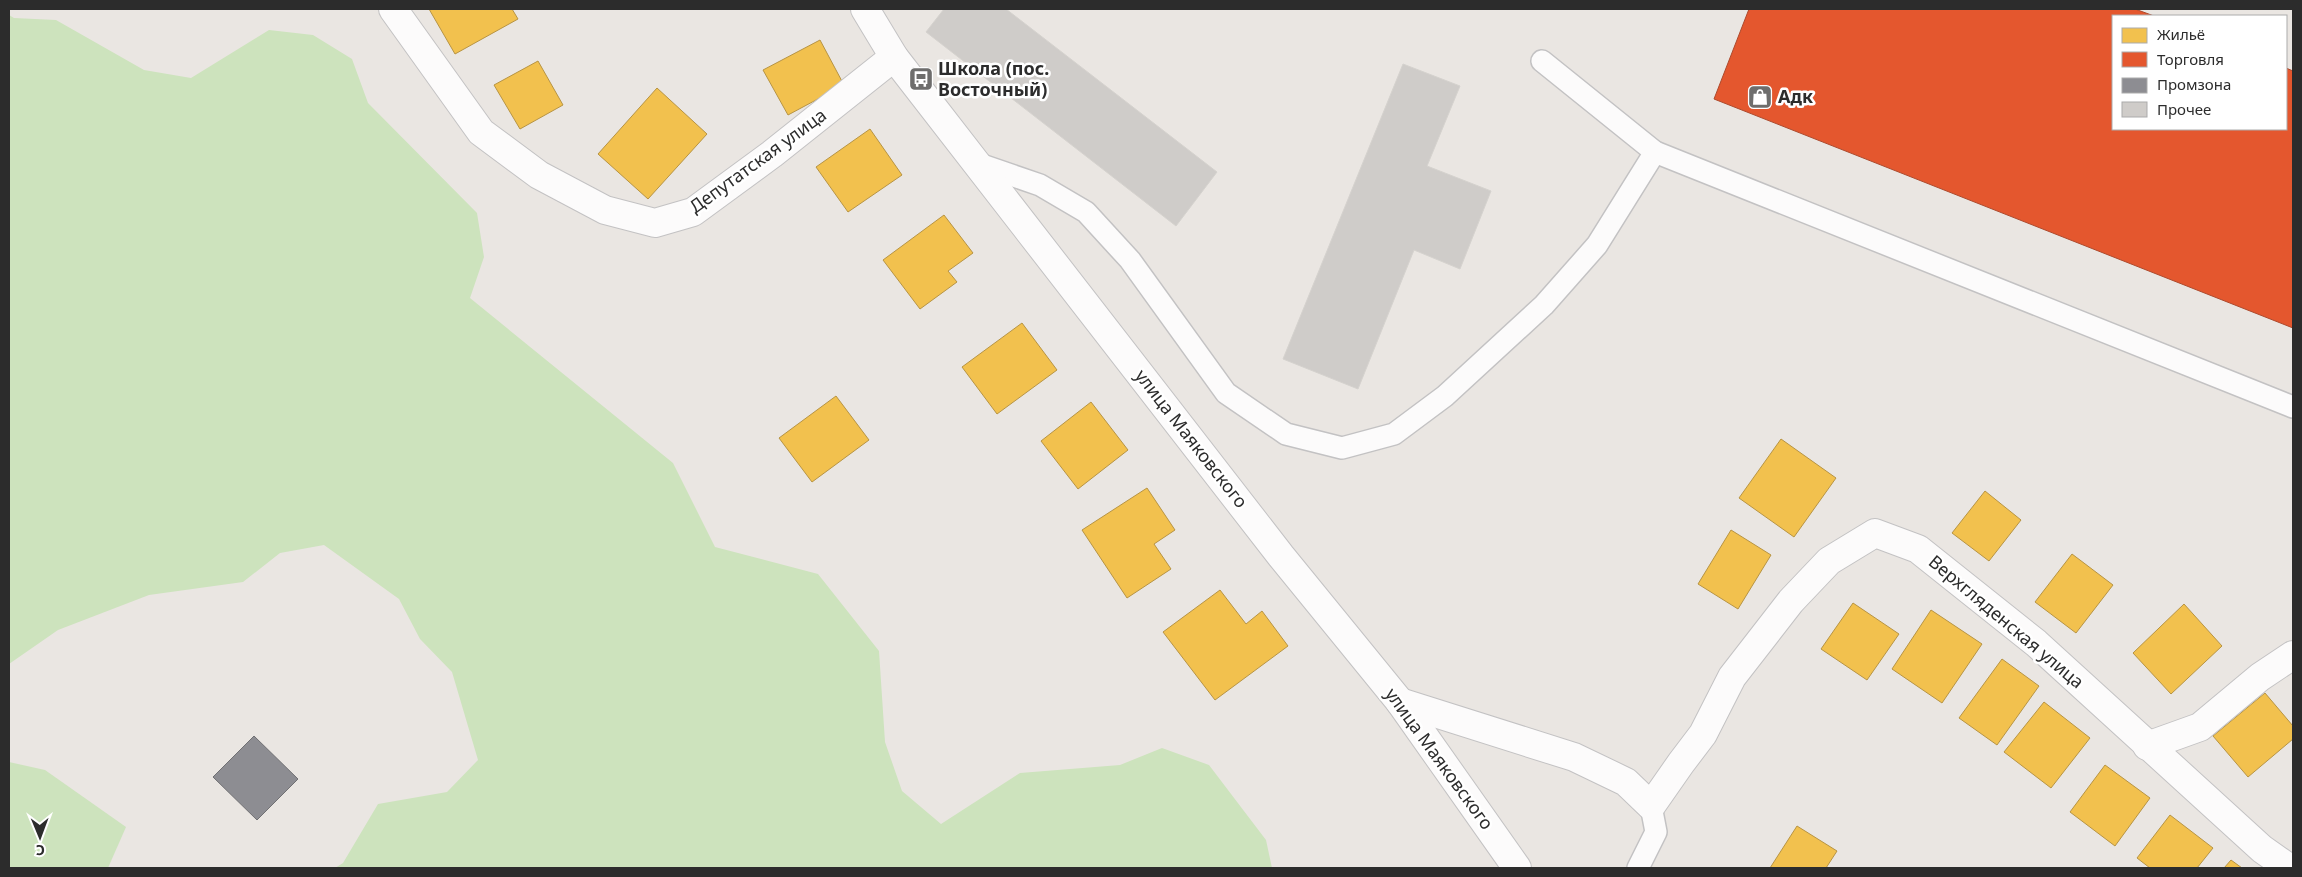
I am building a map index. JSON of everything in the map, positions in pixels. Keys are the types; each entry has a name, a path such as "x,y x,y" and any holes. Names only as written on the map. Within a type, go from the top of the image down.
{"street":[{"name":"Депутатская улица","path":"394,9 481,132 539,175 604,210 655,224 693,212 772,154 894,57"},
{"name":"улица Маяковского","path":"865,9 894,57 1281,556 1400,702 1517,868"},
{"name":"Верхгляденская улица","path":"1652,806 1681,763 1704,734 1732,677 1791,601 1829,560 1875,533 1918,549 2036,642 2147,746 2262,849 2289,868"},
{"path":"2147,746 2200,727 2260,677 2293,655"},
{"path":"1400,702 1574,757 1626,782 1652,806"}],"lane":[{"path":"1542,61 1656,152 2293,407"},
{"path":"978,164 1040,186 1086,212 1130,260 1226,393 1286,434 1342,448 1394,434 1446,396 1544,305 1597,245 1656,152"},
{"path":"1638,868 1656,832 1652,806"}],"green space":[{"path":"9,15 14,18 56,20 144,70 191,78 269,30 313,35 352,59 368,103 477,213 484,257 470,298 673,463 715,547 818,574 879,651 885,742 902,791 941,824 1020,773 1120,765 1162,748 1209,765 1266,840 1272,868 335,868 343,863 378,804 447,792 478,760 452,672 420,639 399,599 324,545 280,553 243,582 149,595 58,630 9,664"},
{"path":"9,762 45,770 126,827 108,868 9,868"}],"building: Жильё":[{"path":"429,9 512,9 518,19 455,54"},
{"path":"820,40 844,85 788,115 763,70"},
{"path":"538,61 563,105 520,129 494,85"},
{"path":"657,88 707,134 648,199 598,154"},
{"path":"870,129 902,175 848,212 816,167"},
{"path":"944,215 973,253 948,271 957,282 920,309 883,260"},
{"path":"1022,323 1057,370 997,414 962,367"},
{"path":"836,396 869,440 812,482 779,438"},
{"path":"1091,402 1128,450 1078,489 1041,441"},
{"path":"1781,439 1836,478 1794,537 1739,498"},
{"path":"1147,488 1175,530 1154,544 1171,569 1127,598 1082,530"},
{"path":"1985,491 2021,520 1989,561 1952,533"},
{"path":"1731,530 1771,555 1738,609 1698,584"},
{"path":"2072,554 2113,585 2076,633 2035,602"},
{"path":"1220,590 1246,624 1262,611 1288,646 1215,700 1163,632"},
{"path":"1853,603 1899,634 1867,680 1821,649"},
{"path":"2184,604 2222,646 2171,694 2133,653"},
{"path":"1931,610 1982,644 1942,703 1892,669"},
{"path":"2002,659 2039,686 1997,745 1959,718"},
{"path":"2265,693 2293,726 2293,739 2248,777 2213,736"},
{"path":"2044,702 2090,738 2051,788 2004,752"},
{"path":"2105,765 2150,798 2115,846 2070,812"},
{"path":"2170,815 2213,848 2197,868 2150,868 2137,858"},
{"path":"1797,826 1837,851 1826,868 1770,868"},
{"path":"2231,860 2242,868 2224,868"}],"building: Торговля":[{"path":"1749,9 2135,9 2151,15 2112,15 2112,130 2287,130 2287,68 2293,71 2293,328 1714,99"}],"building: Промзона":[{"path":"254,736 298,779 257,820 213,777"}],"building: Прочее":[{"path":"944,9 1006,9 1217,172 1176,226 926,32"},
{"path":"1403,64 1460,86 1427,166 1491,191 1460,269 1414,250 1358,389 1283,359"}],"place":[{"name":"Школа (пос. Восточный)","path":"921,79"},
{"name":"Адк","path":"1760,97"}]}
